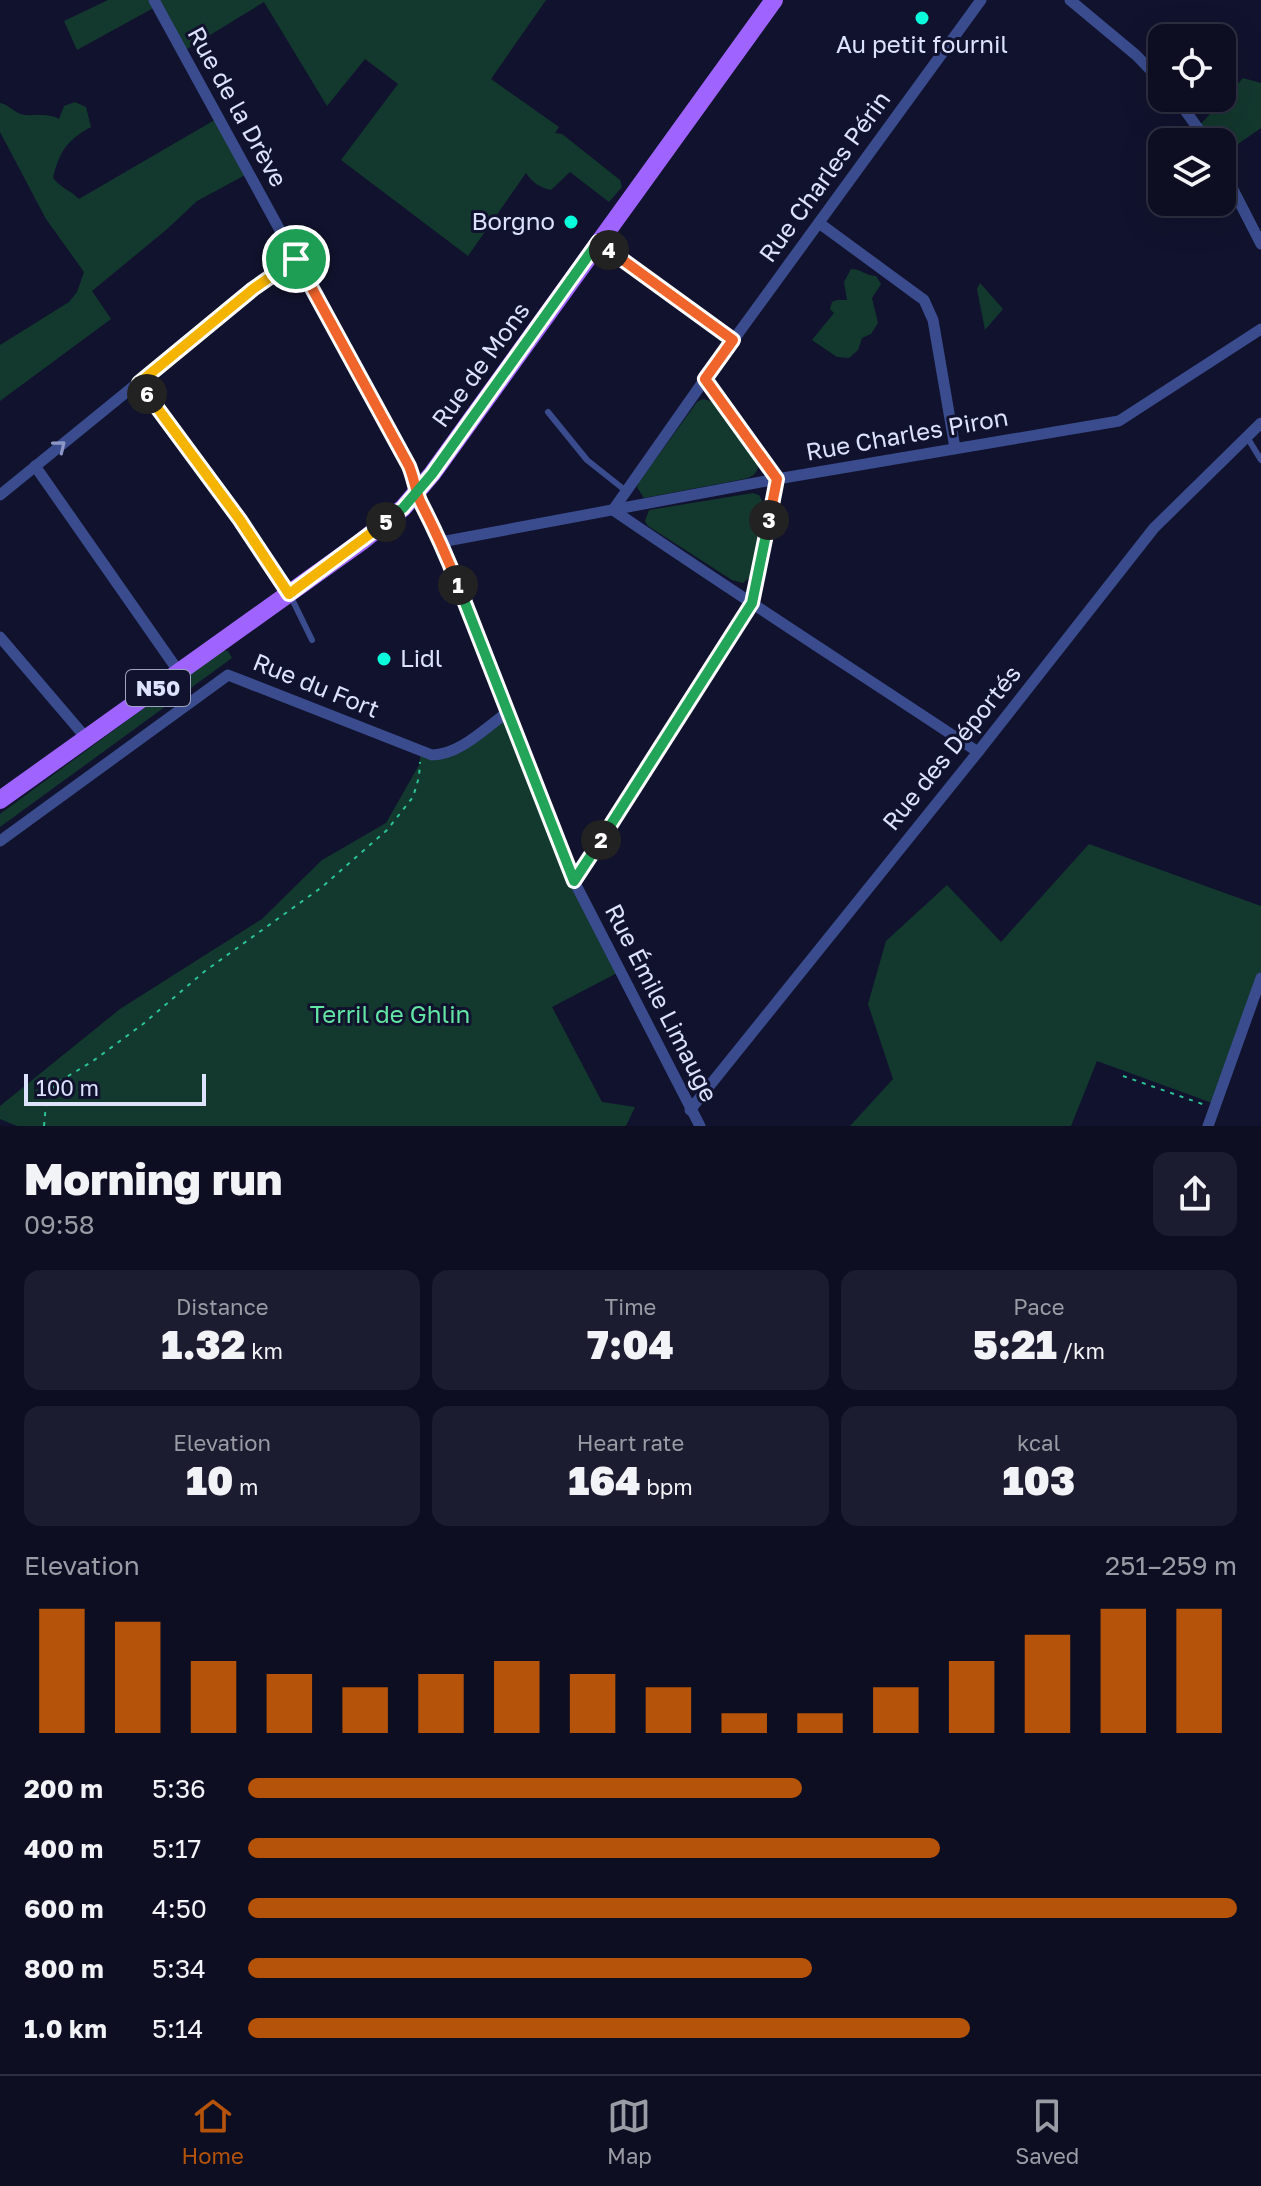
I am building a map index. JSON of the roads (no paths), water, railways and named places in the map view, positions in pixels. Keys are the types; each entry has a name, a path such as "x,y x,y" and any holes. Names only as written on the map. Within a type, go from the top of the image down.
{"main road":[{"name":"Rue de Mons","path":"0,800 361,542 403,508 432,474 774,0"}],"street":[{"name":"Rue de la Drève","path":"154,0 409,465 419,500 441,542"},
{"name":"Rue Charles Périn","path":"613,510 981,0"},
{"path":"1070,0 1148,67"},
{"path":"1236,195 1261,244"},
{"path":"819,223 924,300 933,320 955,448"},
{"path":"598,242 733,340"},
{"path":"0,495 253,289 296,259"},
{"name":"Rue Charles Piron","path":"441,542 777,479 1119,421 1261,329"},
{"path":"574,881 752,603 777,479 705,379"},
{"path":"139,383 240,520 289,594"},
{"name":"Rue des Déportés","path":"690,1110 1154,528 1261,423"},
{"path":"35,466 179,672"},
{"path":"403,508 420,515 441,542"},
{"path":"613,510 978,752"},
{"name":"Rue Émile Limauge","path":"441,542 574,881 700,1126"},
{"path":"0,637 87,739"},
{"name":"Rue du Fort","path":"0,841 228,675 421,752 442,755 508,712"},
{"path":"1208,1126 1261,978"}],"lane":[{"path":"548,412 587,460 626,491"},
{"path":"1247,437 1261,460"},
{"path":"289,594 312,640"}],"place":[{"name":"Au petit fournil","path":"922,18"},
{"name":"Borgno","path":"571,222"},
{"name":"Lidl","path":"384,659"}],"park label":[{"name":"Terril de Ghlin","path":"390,1015"}]}
